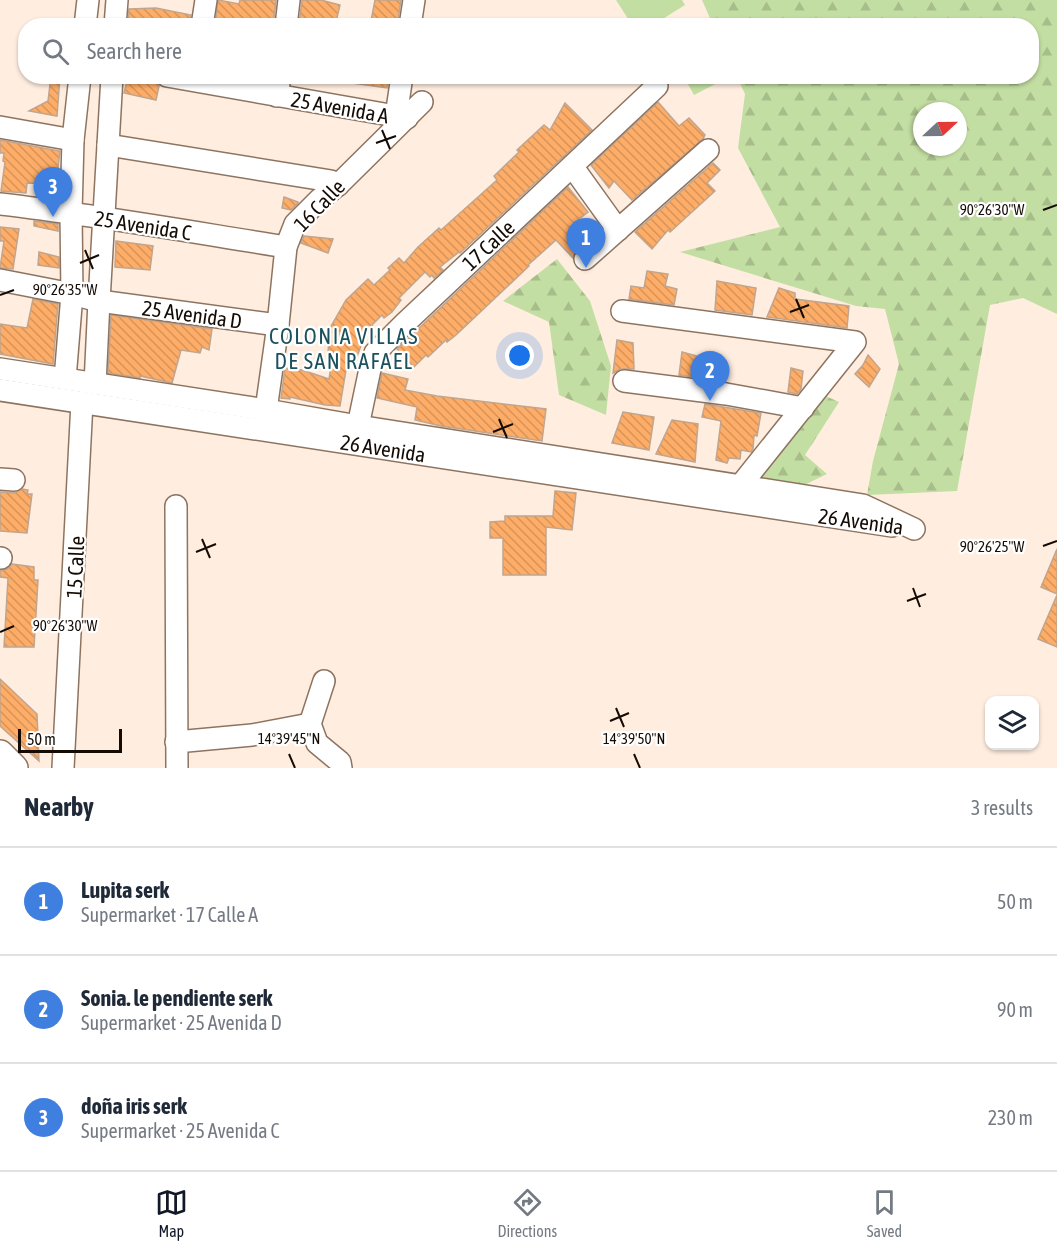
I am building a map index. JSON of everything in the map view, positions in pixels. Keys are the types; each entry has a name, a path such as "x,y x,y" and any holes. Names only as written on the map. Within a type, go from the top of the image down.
{"main road":[{"path":"0,754 14,768"}],"street":[{"path":"86,18 88,0"},
{"path":"116,18 117,0"},
{"path":"203,18 206,0"},
{"path":"287,18 289,0"},
{"path":"411,18 414,0"},
{"path":"65,380 72,294 73,140 79,84"},
{"path":"95,384 112,84"},
{"name":"25 Avenida A","path":"254,84 278,86 402,117"},
{"path":"402,84 402,117"},
{"name":"17 Calle","path":"358,426 375,353 657,86"},
{"name":"16 Calle","path":"266,410 286,247 295,224 338,185 402,117 422,102"},
{"path":"0,127 73,140"},
{"path":"108,145 331,181 338,185"},
{"path":"585,260 708,150"},
{"path":"572,166 618,230"},
{"name":"25 Avenida C","path":"0,204 286,247"},
{"name":"25 Avenida D","path":"0,280 99,301 278,325"},
{"path":"622,311 855,342 740,486"},
{"name":"26 Avenida","path":"0,369 863,505 914,529 0,390"},
{"path":"624,381 726,394 803,408"},
{"name":"15 Calle","path":"63,768 80,480 82,402"},
{"path":"176,506 177,768"},
{"path":"324,681 310,724 317,743 340,762 340,768"},
{"path":"177,742 252,735 310,724"}],"green space":[{"path":"616,0 682,0 685,5 664,18 628,18"},
{"path":"702,0 1057,0 1057,314 1023,298 990,305 957,491 867,495 873,461 899,364 885,309 856,306 680,252 780,227 738,148 745,94 740,84 1039,84 1039,18 710,18"},
{"path":"688,84 715,84 694,95"},
{"path":"557,259 590,301 611,366 606,415 559,395 549,322 503,301"},
{"path":"821,394 839,402 805,455 827,474 794,490 758,475"}],"building":[{"path":"218,0 239,4 240,0 276,0 274,18 216,18"},
{"path":"302,0 321,0 340,5 337,18 300,18"},
{"path":"375,0 401,0 398,18 372,18"},
{"path":"156,8 191,15 190,18 128,18 129,9"},
{"path":"50,84 59,84 57,116 29,111 48,101"},
{"path":"126,84 158,84 159,86 156,100 124,93"},
{"path":"360,84 388,84 387,88"},
{"path":"658,102 679,126 689,118 705,135 632,200 614,181 609,188 591,165"},
{"path":"565,103 592,130 460,253 440,267 443,270 434,278 425,272 399,298 401,300 392,312 384,318 382,315 373,324 364,338 356,359 348,358 340,406 290,397 290,399 281,398 285,368 302,370 329,379 333,354 328,352 330,328 346,300 368,279 374,285 399,258 404,263 439,228 441,230 497,180 494,176 519,152 517,150 544,125 550,130"},
{"path":"0,140 60,151 56,184 27,183 26,193 1,191 5,162 3,161 4,153 0,153"},
{"path":"713,163 720,170 707,183 715,191 670,232 668,230 652,249 635,232"},
{"path":"568,187 588,212 575,222 589,238 576,250 573,258 556,240 456,335 447,342 446,340 428,357 426,355 414,367 397,349"},
{"path":"284,197 298,203 291,210 282,208"},
{"path":"34,221 58,224 58,231 34,226"},
{"path":"0,227 19,229 13,269 0,268 4,241 0,241"},
{"path":"304,236 333,239 328,253 301,243"},
{"path":"116,241 153,246 150,270 115,267"},
{"path":"39,252 59,257 59,268 38,265"},
{"path":"647,271 668,274 665,286 677,289 674,305 629,299 631,286 644,288"},
{"path":"717,281 756,288 752,315 715,310"},
{"path":"779,288 795,293 795,299 849,306 847,328 767,317"},
{"path":"33,299 58,304 53,364 0,354 0,324 27,328"},
{"path":"111,315 212,329 209,350 202,347 200,353 181,350 172,383 140,376 140,378 108,373"},
{"path":"617,340 633,343 634,369 620,369 613,373"},
{"path":"682,352 719,362 717,380 679,375"},
{"path":"868,355 880,369 869,387 855,374"},
{"path":"791,368 803,371 801,389 797,394 788,392"},
{"path":"382,373 408,379 405,390 546,409 542,441 415,420 417,407 377,398"},
{"path":"705,404 761,413 757,436 754,435 751,452 741,450 740,459 729,458 727,463 716,460 721,421 702,417"},
{"path":"623,412 654,417 649,450 612,443"},
{"path":"672,420 698,424 695,462 656,454"},
{"path":"22,489 28,490 27,494 32,494 27,533 0,531 0,492 14,493"},
{"path":"555,491 576,493 572,530 546,527 546,575 503,575 503,538 490,538 490,522 505,521 505,516 553,516"},
{"path":"1057,549 1057,594 1041,587"},
{"path":"12,564 34,567 34,580 38,580 34,647 4,647 8,578 0,577 0,571"},
{"path":"1057,595 1057,647 1038,639"},
{"path":"0,679 37,714 39,761 0,726"}],"place":[{"name":"doña iris serk","path":"53,217"},
{"name":"Lupita serk","path":"586,268"},
{"name":"Sonia. le pendiente serk","path":"710,401"}],"district":[{"name":"COLONIA VILLAS DE SAN RAFAEL","path":"344,348"}]}
